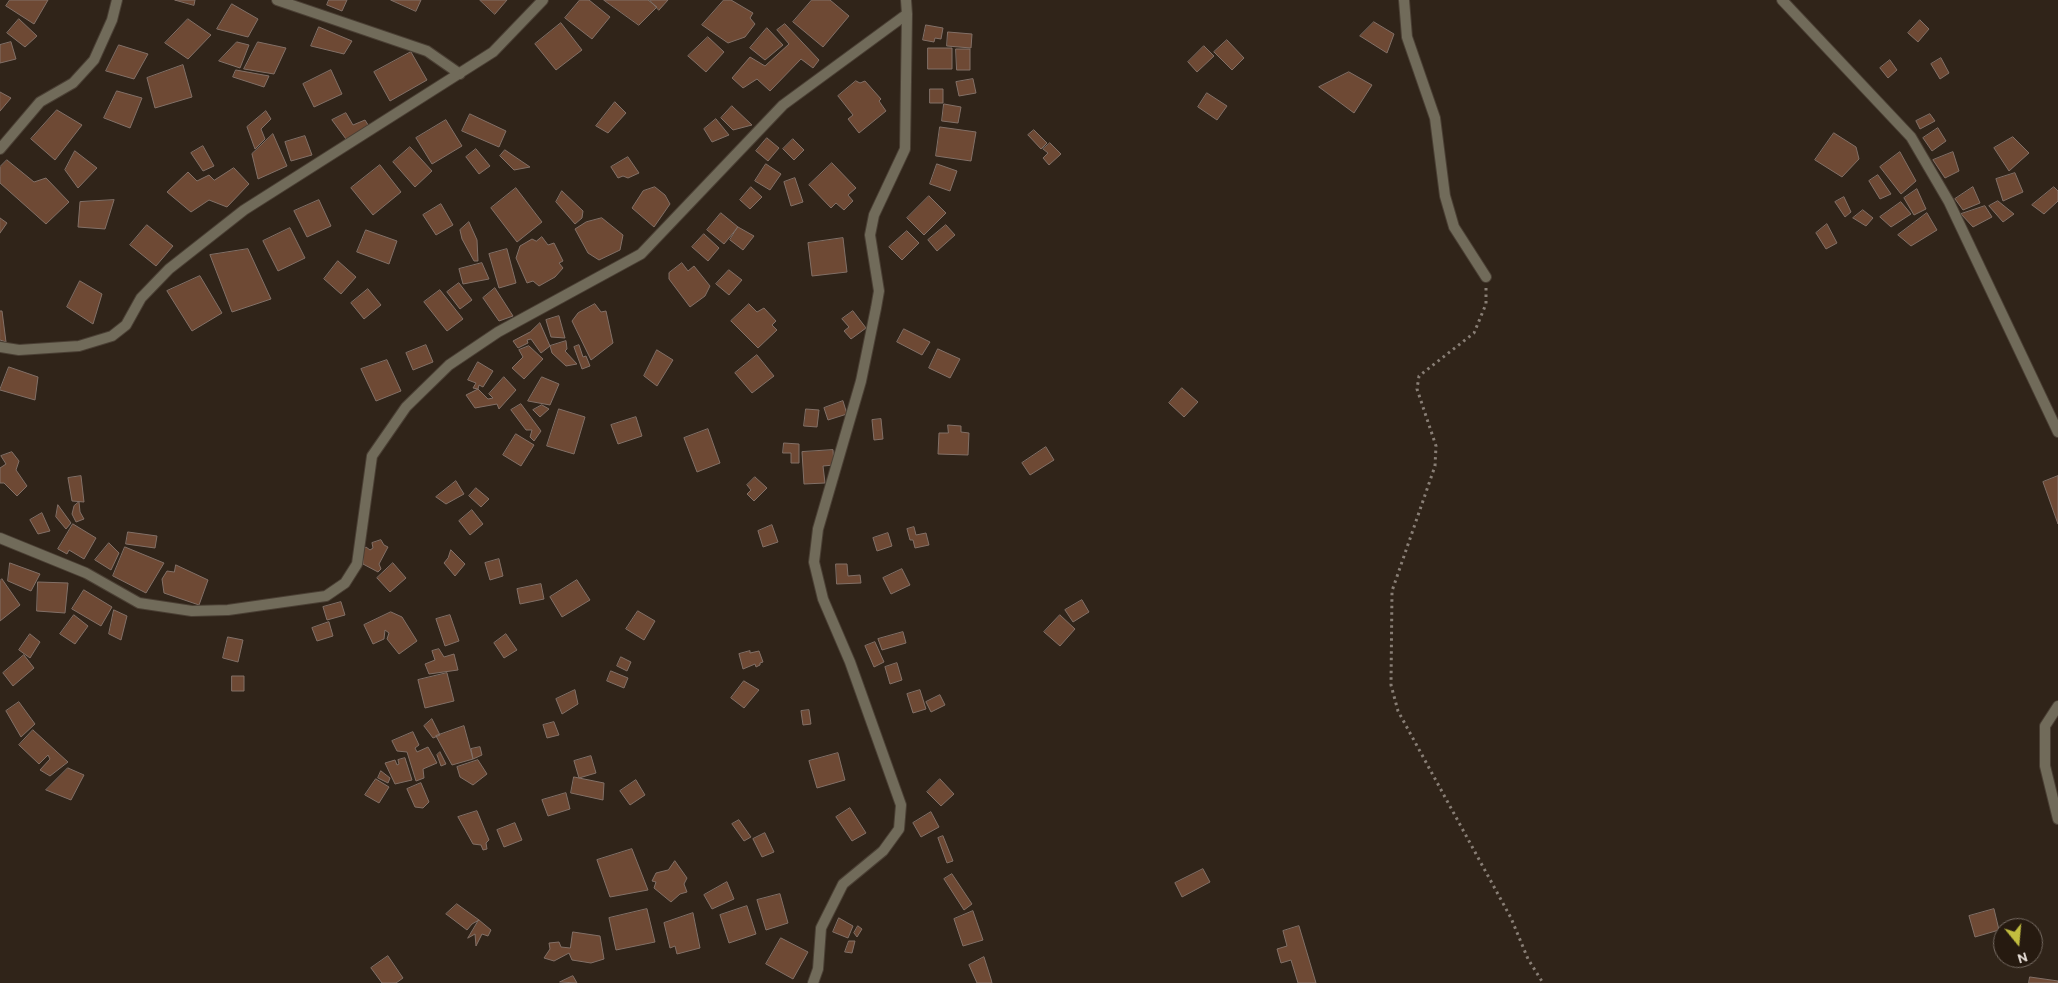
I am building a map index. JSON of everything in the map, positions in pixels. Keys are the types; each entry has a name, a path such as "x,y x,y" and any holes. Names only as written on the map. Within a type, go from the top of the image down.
{"street":[{"path":"0,149 40,102 73,83 94,60 112,20 117,0"},
{"path":"277,0 426,52 460,74"},
{"path":"0,347 19,350 80,346 112,336 126,325 141,298 169,269 244,210 492,52 543,0"},
{"path":"813,983 818,969 821,928 843,884 883,851 899,829 901,805 850,662 823,599 814,562 818,529 862,381 879,291 870,235 874,216 905,149 906,0"},
{"path":"1404,0 1407,37 1436,118 1445,196 1454,226 1486,278"},
{"path":"1782,0 1911,137 1949,202 2058,432"},
{"path":"0,538 86,573 139,603 192,611 228,610 326,596 345,583 357,564 372,456 406,408 448,365 498,332 641,254 783,105 907,14"},
{"path":"2058,706 2045,726 2045,766 2058,819"}],"path":[{"path":"1486,278 1486,304 1474,332 1419,376 1417,389 1436,446 1435,466 1392,591 1390,684 1398,711 1511,918 1528,959 1543,983"}],"building":[{"path":"10,0 48,0 34,24 6,6"},
{"path":"175,0 195,0 194,5"},
{"path":"329,0 347,0 342,11 327,5"},
{"path":"391,0 421,0 416,11"},
{"path":"480,0 507,0 495,14"},
{"path":"580,0 589,0 610,17 592,39 565,18"},
{"path":"604,0 648,0 657,7 639,25"},
{"path":"650,0 668,0 659,10"},
{"path":"724,0 731,0 753,13 750,18 755,24 745,37 728,43 702,25"},
{"path":"812,0 830,0 849,16 823,47 793,22"},
{"path":"232,4 258,19 248,37 217,29"},
{"path":"19,19 37,36 25,47 7,33"},
{"path":"188,19 211,35 188,59 165,43"},
{"path":"1920,20 1929,29 1918,42 1908,33"},
{"path":"1374,22 1394,34 1387,53 1360,36"},
{"path":"561,23 582,50 556,70 535,44"},
{"path":"785,24 819,60 813,68 801,59 770,91 757,79 743,88 732,78 750,57 765,66 789,44 777,30"},
{"path":"926,25 943,28 941,39 935,38 934,42 923,40"},
{"path":"319,27 352,41 344,54 311,46"},
{"path":"767,28 783,45 765,60 750,48"},
{"path":"948,32 972,34 971,48 947,46"},
{"path":"708,37 724,52 706,72 688,56"},
{"path":"1227,40 1244,58 1232,70 1214,52"},
{"path":"11,42 16,59 0,63 0,45"},
{"path":"237,42 249,45 240,68 219,61"},
{"path":"258,42 286,48 274,74 244,69"},
{"path":"119,45 148,54 134,79 106,71"},
{"path":"1204,46 1214,56 1197,72 1188,62"},
{"path":"928,48 952,48 952,69 928,69"},
{"path":"956,49 970,49 970,70 957,70"},
{"path":"411,52 427,80 390,101 374,72"},
{"path":"1941,58 1949,73 1940,79 1931,64"},
{"path":"1890,60 1897,70 1888,78 1880,68"},
{"path":"183,65 192,97 155,108 147,78"},
{"path":"236,70 269,76 264,87 233,77"},
{"path":"331,70 342,94 314,107 303,84"},
{"path":"1349,72 1372,85 1354,113 1319,87"},
{"path":"973,79 976,93 959,96 956,82"},
{"path":"856,81 860,83 865,81 881,99 879,101 886,111 859,133 848,119 853,115 838,96"},
{"path":"930,89 943,89 943,103 930,103"},
{"path":"117,91 142,98 130,128 104,118"},
{"path":"0,92 11,98 0,111"},
{"path":"1207,93 1227,106 1217,120 1198,107"},
{"path":"615,102 626,113 608,133 596,126"},
{"path":"944,104 961,107 958,123 942,121"},
{"path":"732,106 752,125 733,130 721,118"},
{"path":"57,110 82,125 55,160 31,139"},
{"path":"266,111 271,119 261,129 265,139 255,149 247,127"},
{"path":"346,113 353,125 365,120 370,128 346,139 332,120"},
{"path":"470,114 506,131 499,147 462,131"},
{"path":"1930,114 1935,121 1920,129 1916,121"},
{"path":"716,119 729,135 712,142 704,129"},
{"path":"446,120 462,146 432,164 416,138"},
{"path":"940,127 976,132 971,161 936,156"},
{"path":"1938,128 1946,141 1932,151 1923,138"},
{"path":"1034,130 1047,143 1041,149 1028,135"},
{"path":"1834,133 1856,147 1859,159 1842,177 1815,160"},
{"path":"273,134 287,166 258,179 252,154"},
{"path":"305,136 312,155 291,161 285,142"},
{"path":"2013,137 2029,153 2009,171 1994,148"},
{"path":"767,138 779,148 768,161 756,151"},
{"path":"793,139 804,150 794,160 783,149"},
{"path":"1050,143 1061,154 1049,165 1043,158 1048,153 1043,149"},
{"path":"203,146 214,166 203,171 191,153"},
{"path":"410,147 432,171 415,187 393,162"},
{"path":"476,149 490,166 479,174 466,157"},
{"path":"505,150 530,167 514,170 500,156"},
{"path":"75,151 97,168 78,188 65,170"},
{"path":"1900,152 1916,181 1901,194 1880,167"},
{"path":"1953,152 1959,171 1945,178 1933,160"},
{"path":"628,157 639,173 628,178 623,176 618,178 611,167"},
{"path":"7,160 34,182 46,178 69,202 46,224 0,183 0,167"},
{"path":"832,163 856,188 848,195 853,201 844,210 836,203 831,208 809,185"},
{"path":"766,164 781,174 770,190 755,181"},
{"path":"937,164 957,171 950,191 930,184"},
{"path":"380,165 401,192 373,215 351,188"},
{"path":"234,168 249,184 227,207 209,200 191,212 167,192 188,172 197,181 209,175 214,180"},
{"path":"2015,173 2023,192 2003,201 1996,179"},
{"path":"1878,175 1891,194 1880,199 1869,181"},
{"path":"795,178 803,202 791,206 784,182"},
{"path":"655,187 665,195 670,204 654,227 632,208 643,191"},
{"path":"751,187 762,197 750,209 740,200"},
{"path":"1973,187 1980,203 1963,210 1955,199"},
{"path":"2054,187 2058,191 2058,201 2044,214 2032,205"},
{"path":"516,188 542,222 517,242 491,208"},
{"path":"1917,189 1926,209 1914,215 1904,198"},
{"path":"562,191 583,211 582,218 575,224 556,202"},
{"path":"929,196 946,213 924,235 907,218"},
{"path":"1844,197 1851,212 1845,217 1835,202"},
{"path":"114,200 105,229 78,227 80,202"},
{"path":"319,200 331,226 307,237 294,211"},
{"path":"1998,201 2014,214 2003,222 1989,206"},
{"path":"1901,202 1911,214 1891,227 1880,217"},
{"path":"441,204 453,225 436,235 423,215"},
{"path":"1985,206 1992,217 1973,227 1961,214"},
{"path":"1863,210 1873,218 1866,226 1853,218"},
{"path":"721,213 738,227 724,244 707,230"},
{"path":"1927,213 1937,230 1911,246 1898,235"},
{"path":"0,218 7,223 0,233"},
{"path":"602,218 623,235 620,250 599,260 588,253 575,229 586,222"},
{"path":"469,222 477,240 478,261 474,261 462,239 460,230"},
{"path":"1827,224 1837,243 1826,249 1816,233"},
{"path":"147,225 173,246 156,266 130,245"},
{"path":"946,225 955,235 937,251 928,240"},
{"path":"738,227 754,236 743,250 730,240"},
{"path":"290,228 305,258 278,271 263,241"},
{"path":"366,230 397,241 389,264 357,252"},
{"path":"907,231 919,243 902,260 889,247"},
{"path":"704,234 719,248 708,261 692,247"},
{"path":"542,237 548,245 554,243 563,261 559,263 563,268 555,277 539,286 533,281 527,283 516,258 520,246 532,239 536,241"},
{"path":"843,238 847,272 812,276 808,243"},
{"path":"248,249 271,299 232,312 210,255"},
{"path":"507,249 516,283 499,288 489,254"},
{"path":"338,261 356,277 341,294 324,279"},
{"path":"482,263 489,279 463,284 459,269"},
{"path":"682,263 688,271 694,266 710,286 705,296 690,307 669,279 669,273"},
{"path":"729,270 742,280 729,295 716,284"},
{"path":"200,276 222,313 192,331 167,291"},
{"path":"80,281 102,294 93,324 67,307"},
{"path":"459,283 472,300 460,309 447,292"},
{"path":"495,288 513,316 499,321 483,298"},
{"path":"368,289 381,305 364,319 351,303"},
{"path":"440,290 463,319 447,331 424,302"},
{"path":"595,304 601,312 606,311 613,343 591,360 572,321 578,313"},
{"path":"749,304 757,312 764,308 776,321 772,325 777,330 758,348 731,321"},
{"path":"0,311 2,311 6,342 0,340"},
{"path":"853,311 866,328 851,339 844,331 849,327 842,319"},
{"path":"559,316 565,338 551,337 546,320"},
{"path":"540,323 550,346 541,353 531,339 527,340 528,343 518,348 513,341 530,332"},
{"path":"904,329 930,342 922,355 897,342"},
{"path":"566,341 567,349 565,351 577,364 566,366 552,353 550,346"},
{"path":"426,345 433,362 413,370 406,353"},
{"path":"579,345 583,357 586,356 590,366 582,369 574,347"},
{"path":"529,346 543,359 524,379 512,368 523,357 519,350"},
{"path":"938,349 960,359 950,378 929,368"},
{"path":"657,350 673,360 657,386 644,376"},
{"path":"757,355 774,376 752,393 735,373"},
{"path":"387,360 401,391 376,401 361,369"},
{"path":"478,362 493,371 483,387 479,385 478,389 473,388 476,383 468,380"},
{"path":"9,367 38,377 35,400 0,390"},
{"path":"504,377 516,390 499,409 497,404 475,408 466,395 478,389 488,399 493,398 489,394"},
{"path":"542,377 559,384 550,405 528,401"},
{"path":"1182,388 1198,402 1184,417 1169,403"},
{"path":"843,401 847,414 828,420 824,408"},
{"path":"521,404 541,431 534,441 530,437 532,430 526,430 511,410"},
{"path":"542,405 549,409 540,417 533,410"},
{"path":"559,409 585,417 574,454 547,446"},
{"path":"806,409 819,410 817,427 804,426"},
{"path":"636,417 642,436 618,444 611,425"},
{"path":"881,419 883,439 874,440 872,420"},
{"path":"948,425 961,426 961,432 969,433 968,455 938,454 939,433 948,433"},
{"path":"708,429 720,463 697,472 684,438"},
{"path":"516,434 534,445 521,466 503,455"},
{"path":"784,443 799,444 799,463 791,463 791,453 783,453"},
{"path":"1046,447 1054,460 1030,475 1022,463"},
{"path":"833,450 834,465 823,466 825,483 804,484 802,452"},
{"path":"12,452 19,461 16,470 27,486 17,496 4,483 0,483 0,468 6,464 1,456"},
{"path":"81,476 84,502 72,501 68,478"},
{"path":"2058,476 2058,524 2043,482"},
{"path":"755,477 767,488 754,501 747,494 751,490 747,485"},
{"path":"456,481 464,494 446,504 436,497"},
{"path":"476,488 489,499 481,507 469,496"},
{"path":"79,502 80,512 84,519 76,522 72,514 74,506"},
{"path":"58,505 71,523 66,529 56,517"},
{"path":"472,510 483,524 470,535 459,521"},
{"path":"42,513 50,531 38,534 30,520"},
{"path":"73,524 96,538 84,559 69,550 67,554 58,549"},
{"path":"772,525 778,542 763,547 758,531"},
{"path":"914,527 916,535 926,533 929,545 915,548 913,540 910,540 907,529"},
{"path":"128,532 157,536 155,548 126,544"},
{"path":"888,533 892,546 877,551 873,538"},
{"path":"381,540 388,547 379,564 381,569 378,572 363,564 363,556 360,552 366,547 370,550 373,548 372,543"},
{"path":"109,543 119,553 111,570 95,560"},
{"path":"125,547 164,563 146,593 113,576"},
{"path":"451,550 465,564 455,576 444,563"},
{"path":"499,559 503,576 490,580 485,563"},
{"path":"10,563 40,574 31,591 8,581"},
{"path":"393,563 406,578 390,592 377,578"},
{"path":"836,564 847,564 848,576 860,575 861,583 837,584"},
{"path":"176,565 208,580 199,605 164,593 162,579 167,571 174,572"},
{"path":"902,569 910,585 891,594 883,578"},
{"path":"2,579 20,605 0,621 0,581"},
{"path":"577,580 590,600 562,617 550,597"},
{"path":"38,582 68,583 65,613 37,611"},
{"path":"541,584 544,599 520,604 517,589"},
{"path":"84,590 112,607 101,626 72,609"},
{"path":"1082,600 1089,612 1073,622 1065,610"},
{"path":"341,602 345,615 327,620 323,607"},
{"path":"114,610 127,616 121,640 109,634"},
{"path":"638,611 655,621 644,640 626,629"},
{"path":"391,612 402,617 417,641 399,654 387,639 389,633 385,630 384,639 373,644 364,625"},
{"path":"74,615 88,626 75,644 60,634"},
{"path":"450,615 459,641 445,646 436,619"},
{"path":"1060,615 1075,629 1060,646 1044,632"},
{"path":"329,622 333,636 317,641 312,628"},
{"path":"903,632 906,643 882,650 878,639"},
{"path":"30,634 40,642 30,658 19,650"},
{"path":"506,634 517,650 504,658 494,643"},
{"path":"228,637 243,640 238,662 223,658"},
{"path":"875,642 884,662 874,667 865,646"},
{"path":"439,649 444,657 454,654 458,670 429,674 425,664 435,660 432,651"},
{"path":"750,651 750,653 759,651 763,662 756,667 755,664 743,669 739,654"},
{"path":"24,655 34,668 13,686 3,673"},
{"path":"621,657 631,662 627,671 617,666"},
{"path":"897,663 902,680 890,684 885,667"},
{"path":"611,671 628,678 624,688 607,681"},
{"path":"447,673 454,701 425,708 418,680"},
{"path":"232,676 244,676 244,691 232,691"},
{"path":"744,681 759,690 744,708 731,698"},
{"path":"575,690 578,704 562,714 556,699"},
{"path":"920,690 926,709 913,713 907,694"},
{"path":"940,695 945,705 931,712 926,702"},
{"path":"19,702 35,724 21,737 6,711"},
{"path":"809,710 811,724 803,725 801,711"},
{"path":"432,719 440,735 433,738 424,726"},
{"path":"554,722 559,735 547,738 543,725"},
{"path":"464,726 473,759 452,765 436,736"},
{"path":"33,730 68,762 50,776 40,770 50,759 48,755 39,764 19,745"},
{"path":"413,732 419,745 415,748 417,752 428,747 437,763 423,769 424,778 416,781 407,752 397,751 392,741"},
{"path":"480,747 482,755 473,759 471,749"},
{"path":"440,752 446,764 441,766 437,755"},
{"path":"838,753 845,780 817,788 809,761"},
{"path":"591,756 596,773 579,778 574,761"},
{"path":"405,758 412,780 395,784 385,763 395,760 397,765 399,764 398,760"},
{"path":"478,760 487,774 473,785 460,777 457,767"},
{"path":"68,768 84,775 71,800 46,790"},
{"path":"381,771 390,778 388,783 378,778"},
{"path":"574,777 604,783 603,800 571,793"},
{"path":"376,779 389,787 379,803 365,795"},
{"path":"940,779 954,794 941,806 927,792"},
{"path":"636,780 645,795 630,805 620,791"},
{"path":"421,783 429,802 423,808 415,807 407,789"},
{"path":"566,793 570,809 548,816 542,800"},
{"path":"850,808 866,833 852,841 836,817"},
{"path":"477,811 489,840 486,843 487,849 483,850 481,845 473,844 458,817"},
{"path":"931,812 939,827 921,837 913,823"},
{"path":"739,820 751,837 744,841 732,824"},
{"path":"515,823 522,840 504,847 497,830"},
{"path":"765,833 774,852 762,857 753,839"},
{"path":"943,836 953,861 947,863 938,838"},
{"path":"632,849 648,890 610,897 597,860"},
{"path":"675,861 687,878 684,884 687,892 680,894 671,902 654,888 656,882 652,881 656,873 668,870"},
{"path":"1203,869 1210,882 1182,897 1175,883"},
{"path":"952,874 972,904 964,910 944,879"},
{"path":"727,882 734,899 712,909 704,895"},
{"path":"780,894 788,923 766,930 757,900"},
{"path":"457,904 479,920 467,930 446,914"},
{"path":"747,906 756,934 729,943 720,915"},
{"path":"647,909 655,942 616,950 609,918"},
{"path":"1994,909 1996,918 1993,918 1993,932 1975,937 1969,916"},
{"path":"973,911 983,940 963,946 954,919"},
{"path":"693,913 700,948 677,954 675,946 670,948 664,923"},
{"path":"839,918 853,926 848,938 833,932"},
{"path":"479,920 491,930 488,936 482,934 476,946 475,934 468,938"},
{"path":"858,926 862,929 857,937 854,933"},
{"path":"1299,926 1316,983 1298,983 1291,960 1281,963 1277,949 1287,946 1283,931"},
{"path":"573,932 600,936 604,959 591,963 572,960 569,953 554,961 544,958 550,949 549,943 559,942 561,947 570,948"},
{"path":"781,938 808,952 793,979 766,964"},
{"path":"849,941 855,941 852,953 845,952"},
{"path":"388,956 403,978 396,983 382,983 371,968"},
{"path":"984,957 992,983 977,983 969,965"},
{"path":"573,976 577,983 560,982"},
{"path":"2030,977 2058,981 2058,983 2029,983"}]}
